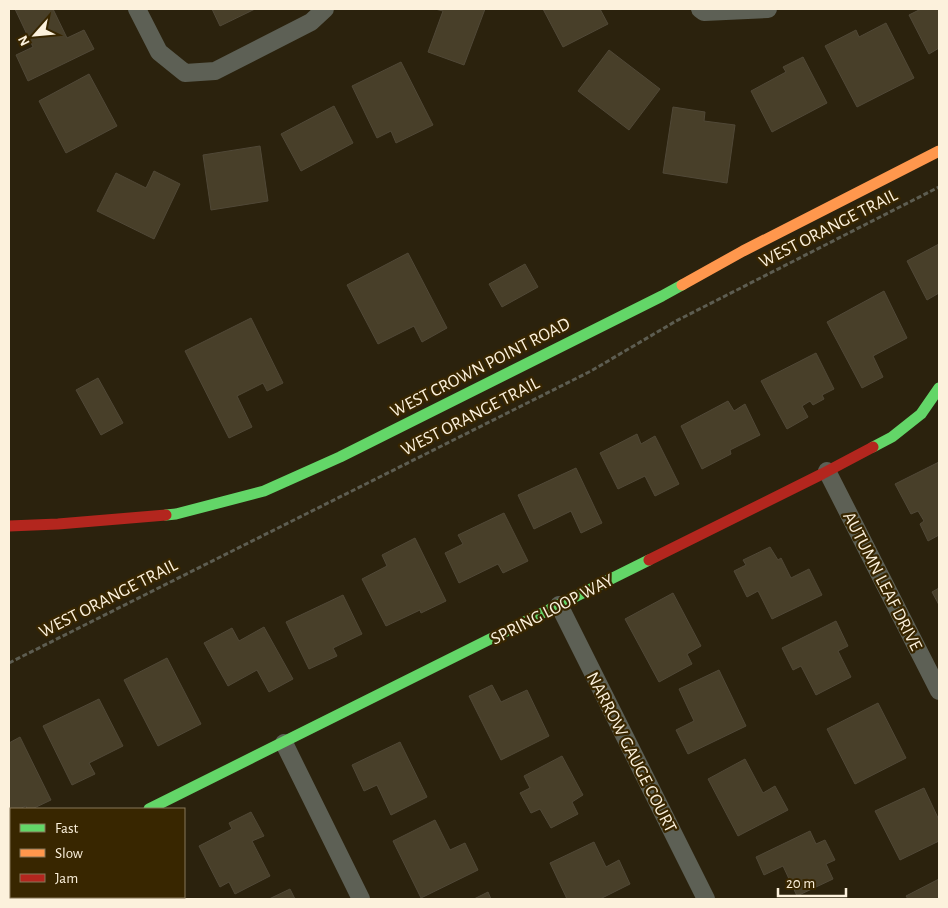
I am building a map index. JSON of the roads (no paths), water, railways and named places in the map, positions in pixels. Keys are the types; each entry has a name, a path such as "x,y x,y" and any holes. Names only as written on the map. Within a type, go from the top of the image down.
{"street":[{"path":"137,9 159,52 185,72 215,71 311,22 325,9"},
{"path":"700,9 704,12 768,9"},
{"name":"WEST CROWN POINT ROAD","path":"9,526 58,524 176,514 264,491 340,457 662,296 743,251 939,151"},
{"name":"SPRING LOOP WAY","path":"151,808 827,471 900,432 921,414 939,388"},
{"name":"AUTUMN LEAF DRIVE","path":"827,471 939,691"},
{"name":"NARROW GAUGE COURT","path":"558,605 706,899"},
{"path":"284,742 361,899"}]}
